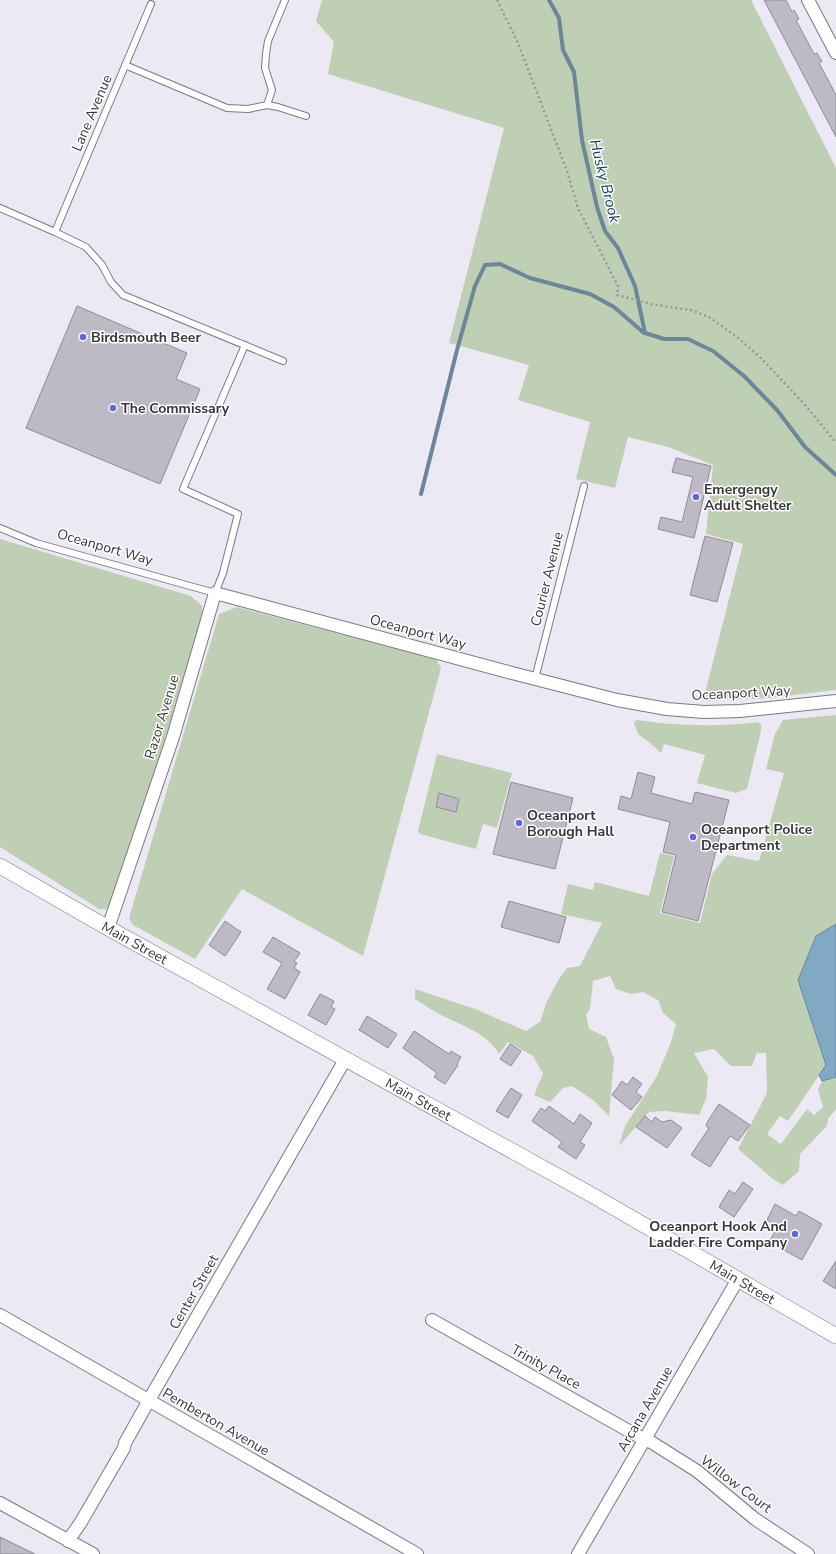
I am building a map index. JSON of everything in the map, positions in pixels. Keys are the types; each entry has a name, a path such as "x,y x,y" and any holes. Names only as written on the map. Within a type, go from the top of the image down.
{"street":[{"path":"808,0 836,53"},
{"name":"Oceanport Way","path":"215,592 534,679 617,700 667,709 704,712 740,711 836,701"},
{"name":"Razor Avenue","path":"108,928 173,737 215,592"},
{"name":"Main Street","path":"0,866 108,928 592,1195 836,1336"},
{"name":"Center Street","path":"68,1541 81,1522 124,1448 125,1443 149,1400 346,1058"},
{"name":"Arcana Avenue","path":"578,1554 738,1279"},
{"name":"Pemberton Avenue","path":"0,1315 417,1554"},
{"name":"Trinity Place","path":"432,1320 645,1440"},
{"name":"Willow Court","path":"645,1440 651,1442 696,1471 755,1519 808,1554"},
{"path":"0,1503 92,1554"}],"lane":[{"path":"267,105 272,90 265,68 268,41 285,0"},
{"name":"Lane Avenue","path":"56,232 151,4"},
{"path":"125,65 227,108 248,109 267,105 306,116"},
{"path":"0,208 56,232 86,247 102,265 111,282 123,295 283,361"},
{"name":"Razor Avenue","path":"215,592 223,573 238,514 183,489 245,345"},
{"name":"Courier Avenue","path":"534,679 584,486"},
{"name":"Oceanport Way","path":"0,528 36,543 215,592"}],"path":[{"path":"497,0 518,43 567,171 578,208 618,286 617,294 651,304 691,310 709,317 737,337 762,359 808,407 836,443"}],"green space":[{"path":"322,0 751,0 836,168 836,690 769,698 703,701 743,544 706,534 713,465 668,447 628,437 615,488 576,479 590,422 518,400 529,365 449,343 504,128 328,74 334,42 316,21"},
{"path":"0,539 191,596 202,606 202,619 114,904 107,909 99,909 0,847"},
{"path":"237,607 436,659 441,668 363,956 242,889 195,959 133,925 129,918 219,614"},
{"path":"836,715 836,924 816,936 826,1065 788,1121 780,1116 767,1134 781,1144 807,1109 814,1115 823,1107 818,1090 822,1081 836,1077 836,1109 828,1119 827,1126 800,1154 799,1171 783,1185 773,1179 738,1149 767,1093 766,1053 757,1053 752,1066 731,1066 714,1049 694,1053 708,1077 706,1099 699,1115 665,1111 649,1112 619,1146 625,1126 657,1076 671,1042 676,1024 663,1013 658,1000 643,992 631,994 616,989 610,976 593,981 590,1009 586,1015 589,1029 606,1037 614,1059 609,1116 593,1100 572,1086 563,1088 550,1102 534,1095 543,1074 533,1056 508,1042 499,1054 494,1046 479,1034 437,1013 415,999 415,989 475,1009 526,1031 540,1022 547,1001 560,977 567,968 580,966 602,923 561,914 568,884 593,890 595,882 649,896 660,853 674,856 660,913 700,923 712,874 727,855 759,861 784,773 766,769 775,734 783,720"},
{"path":"636,720 667,724 697,725 727,725 758,722 761,725 761,731 747,789 736,793 697,783 705,755 664,744 661,753 638,734 634,723"},
{"path":"437,754 512,773 497,828 483,824 476,849 420,834 418,831"}],"water":[{"path":"836,924 836,1077 822,1081 819,1075 826,1065 798,980 816,936"}],"building":[{"path":"764,0 786,0 792,12 794,10 799,19 796,20 814,54 817,53 822,61 819,63 836,95 836,137"},
{"name":"The Commissary","path":"77,306 187,353 176,379 200,389 160,484 26,428"},
{"name":"Emergengy Adult Shelter","path":"676,458 711,466 694,538 658,529 661,517 682,522 693,477 672,472"},
{"path":"705,536 733,543 717,602 690,595"},
{"name":"Oceanport Police Department","path":"638,772 655,777 651,793 692,804 695,792 729,800 698,921 662,912 676,855 663,852 670,822 618,809 621,796 631,799"},
{"name":"Oceanport Borough Hall","path":"511,782 573,798 555,869 493,854"},
{"path":"439,793 459,799 456,812 436,807"},
{"path":"509,901 566,917 559,943 501,927"},
{"path":"225,921 241,932 225,956 209,945"},
{"path":"273,937 300,953 294,962 297,963 294,968 300,972 285,999 267,989 282,963 263,952"},
{"path":"320,994 334,1001 331,1007 335,1009 326,1025 308,1015"},
{"path":"367,1016 397,1034 388,1048 359,1030"},
{"path":"414,1031 449,1054 451,1051 461,1057 457,1064 458,1065 445,1084 434,1077 437,1073 403,1048"},
{"path":"510,1044 521,1051 511,1066 500,1059"},
{"path":"633,1077 642,1084 636,1092 642,1097 631,1110 612,1095 622,1081 627,1085"},
{"path":"511,1088 522,1095 508,1118 496,1111"},
{"path":"719,1104 750,1125 738,1141 730,1136 710,1167 691,1155 709,1128 706,1126 708,1121"},
{"path":"549,1106 574,1124 580,1114 592,1123 580,1142 585,1145 576,1159 558,1147 562,1142 532,1121 541,1108 545,1111"},
{"path":"645,1116 652,1122 655,1117 662,1122 671,1120 682,1128 667,1148 636,1127"},
{"path":"743,1182 753,1189 734,1217 719,1207 729,1190 735,1194"},
{"name":"Oceanport Hook And Ladder Fire Company","path":"775,1204 796,1216 799,1211 822,1224 802,1260 769,1242 778,1226 767,1220"},
{"path":"836,1261 836,1289 823,1281"},
{"path":"0,1537 35,1554 0,1554"}],"waterway":[{"name":"Husky Brook","path":"549,0 559,18 563,50 574,72 582,140 597,207 605,231 618,248 635,286 645,333 664,339 688,339 713,351 744,376 777,410 805,447 836,475"},
{"path":"421,494 457,350 475,286 485,265 500,264 530,278 590,294 614,307 644,333"}],"place":[{"name":"Birdsmouth Beer","path":"83,337"},
{"name":"The Commissary","path":"113,408"},
{"name":"Emergengy Adult Shelter","path":"696,497"},
{"name":"Oceanport Borough Hall","path":"519,823"},
{"name":"Oceanport Police Department","path":"693,837"},
{"name":"Oceanport Hook And Ladder Fire Company","path":"795,1234"}]}
